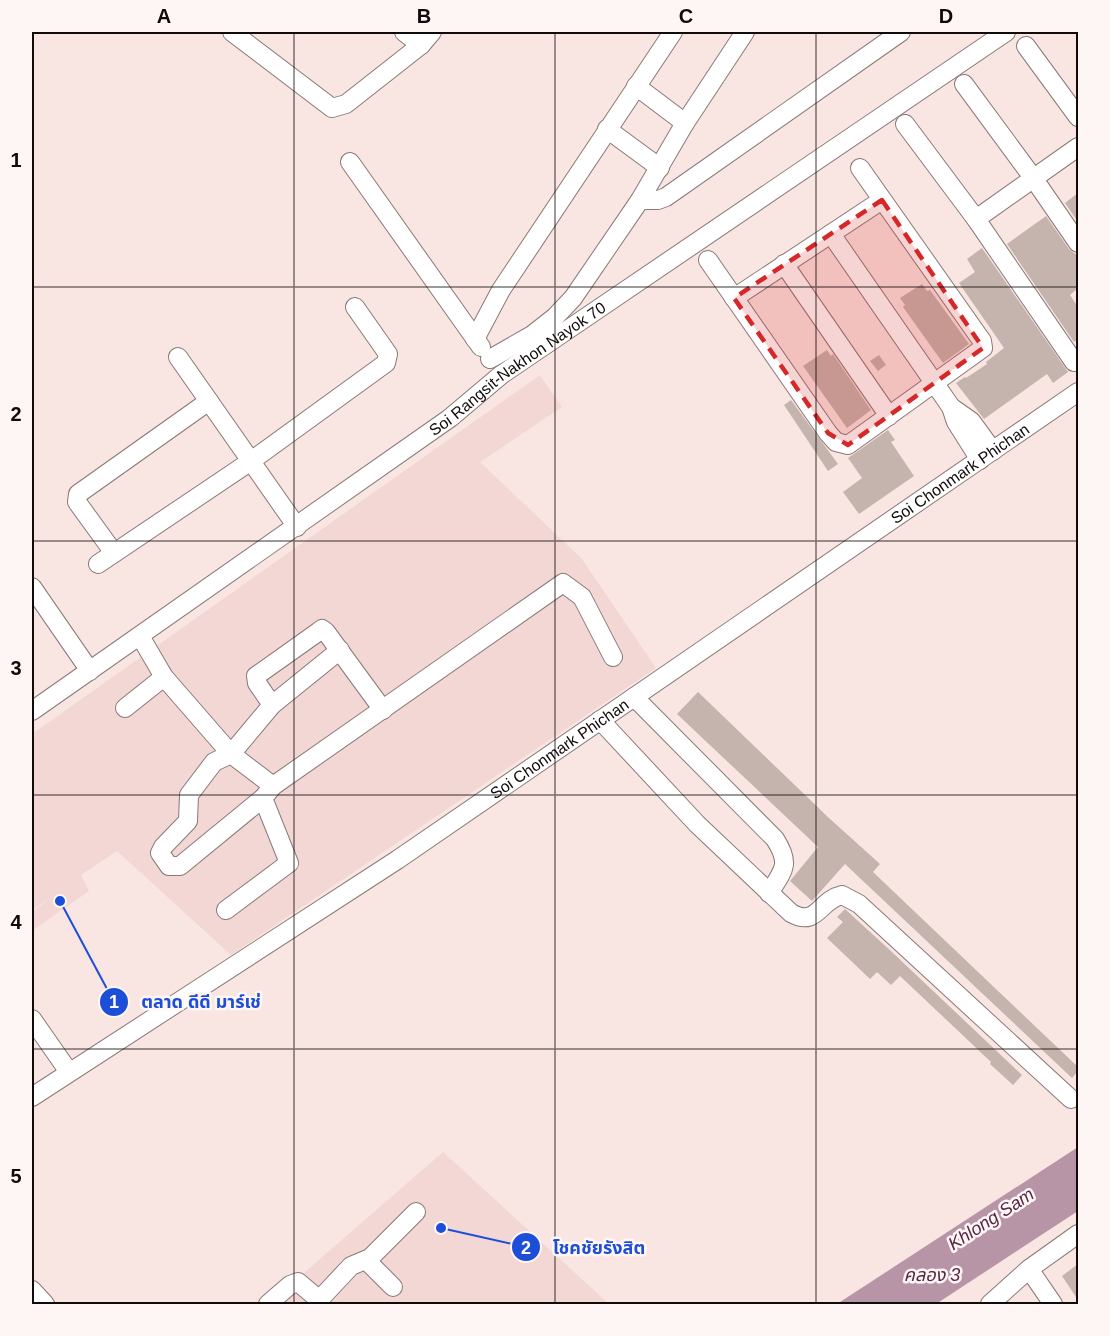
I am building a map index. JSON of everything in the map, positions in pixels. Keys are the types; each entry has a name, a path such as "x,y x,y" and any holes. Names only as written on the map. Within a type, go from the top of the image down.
{"street":[{"path":"232,32 332,108 346,104 427,38"},
{"path":"404,32 427,38"},
{"path":"475,339 501,290 673,32"},
{"path":"490,359 532,335 555,317 573,298 640,200 685,123 745,32"},
{"path":"640,200 658,200 666,197 900,32"},
{"name":"Soi Rangsit-Nakhon Nayok 70","path":"32,711 450,418 501,375 1006,32"},
{"path":"1026,46 1078,117"},
{"path":"964,84 1078,243"},
{"path":"636,86 685,123"},
{"path":"905,124 976,219 1074,362"},
{"path":"607,129 660,168"},
{"path":"976,219 1078,147"},
{"path":"350,162 501,375"},
{"path":"708,260 836,442 848,445 983,348 982,341 860,168"},
{"path":"734,298 882,200"},
{"path":"831,234 951,407 956,422 986,456"},
{"path":"784,264 889,416"},
{"path":"98,564 251,461 386,363 388,354 355,307"},
{"path":"178,357 297,527"},
{"name":"Soi Chonmark Phichan","path":"32,1097 397,860 1078,392"},
{"path":"114,553 77,502 78,494 209,401"},
{"path":"340,650 272,705 231,754 214,762 189,795 188,821 160,853 169,866 180,866 268,792 563,583 582,597 613,657"},
{"path":"32,587 90,671"},
{"path":"272,705 257,683 256,676 321,629 340,650 383,710"},
{"path":"140,636 164,677 231,754 268,792 289,863 226,910"},
{"path":"125,708 164,677"},
{"path":"634,697 776,839 784,853 784,869 770,893"},
{"path":"600,720 697,824 790,913 800,918 808,918 817,913 832,897 842,895 859,904 1071,1099"},
{"path":"35,1031 69,1072"},
{"path":"268,1305 290,1285 298,1282 319,1299 351,1266 366,1260 416,1212"},
{"path":"990,1305 1029,1269 1078,1234"},
{"path":"366,1260 393,1287"},
{"path":"1029,1269 1053,1305"},
{"path":"32,1290 45,1305"}],"highlighted area":[{"path":"882,200 983,348 848,445 828,433 734,298"}],"shaded area":[{"path":"540,375 562,407 480,462 582,559 656,668 231,955 117,851 81,875 89,891 32,931 32,912 50,898 32,910 32,734"},
{"path":"443,1152 609,1304 268,1304"}],"water":[{"name":"คลอง 3","path":"1078,1147 1078,1211 936,1304 837,1304"}],"building":[{"path":"1078,193 1078,222 1065,203"},
{"path":"1046,216 1069,249 1078,256 1078,288 1070,295 1078,307 1078,339 1074,342 1007,244"},
{"path":"982,248 1068,372 1053,383 1047,374 984,419 956,383 987,364 986,362 1004,348 959,283 975,272 967,259"},
{"path":"922,284 927,291 930,290 969,344 943,363 903,307 905,305 900,298"},
{"path":"827,350 831,356 833,354 871,410 847,428 803,366"},
{"path":"879,355 886,365 878,371 870,361"},
{"path":"791,400 838,464 828,471 784,405"},
{"path":"888,430 895,440 891,442 914,476 859,514 843,492 862,478 848,458"},
{"path":"698,692 880,864 873,872 1078,1067 1078,1071 1072,1078 845,864 812,901 790,881 818,847 677,714"},
{"path":"845,909 1022,1075 1013,1085 900,976 891,985 877,972 870,979 827,938 843,922 837,917"},
{"path":"1078,1264 1078,1300 1062,1276"}],"place":[{"name":"ตลาด ดีดี มาร์เช่","path":"60,901"},
{"name":"โชคชัยรังสิต","path":"441,1228"}],"water label":[{"name":"Khlong Sam","path":"991,1219"}]}
